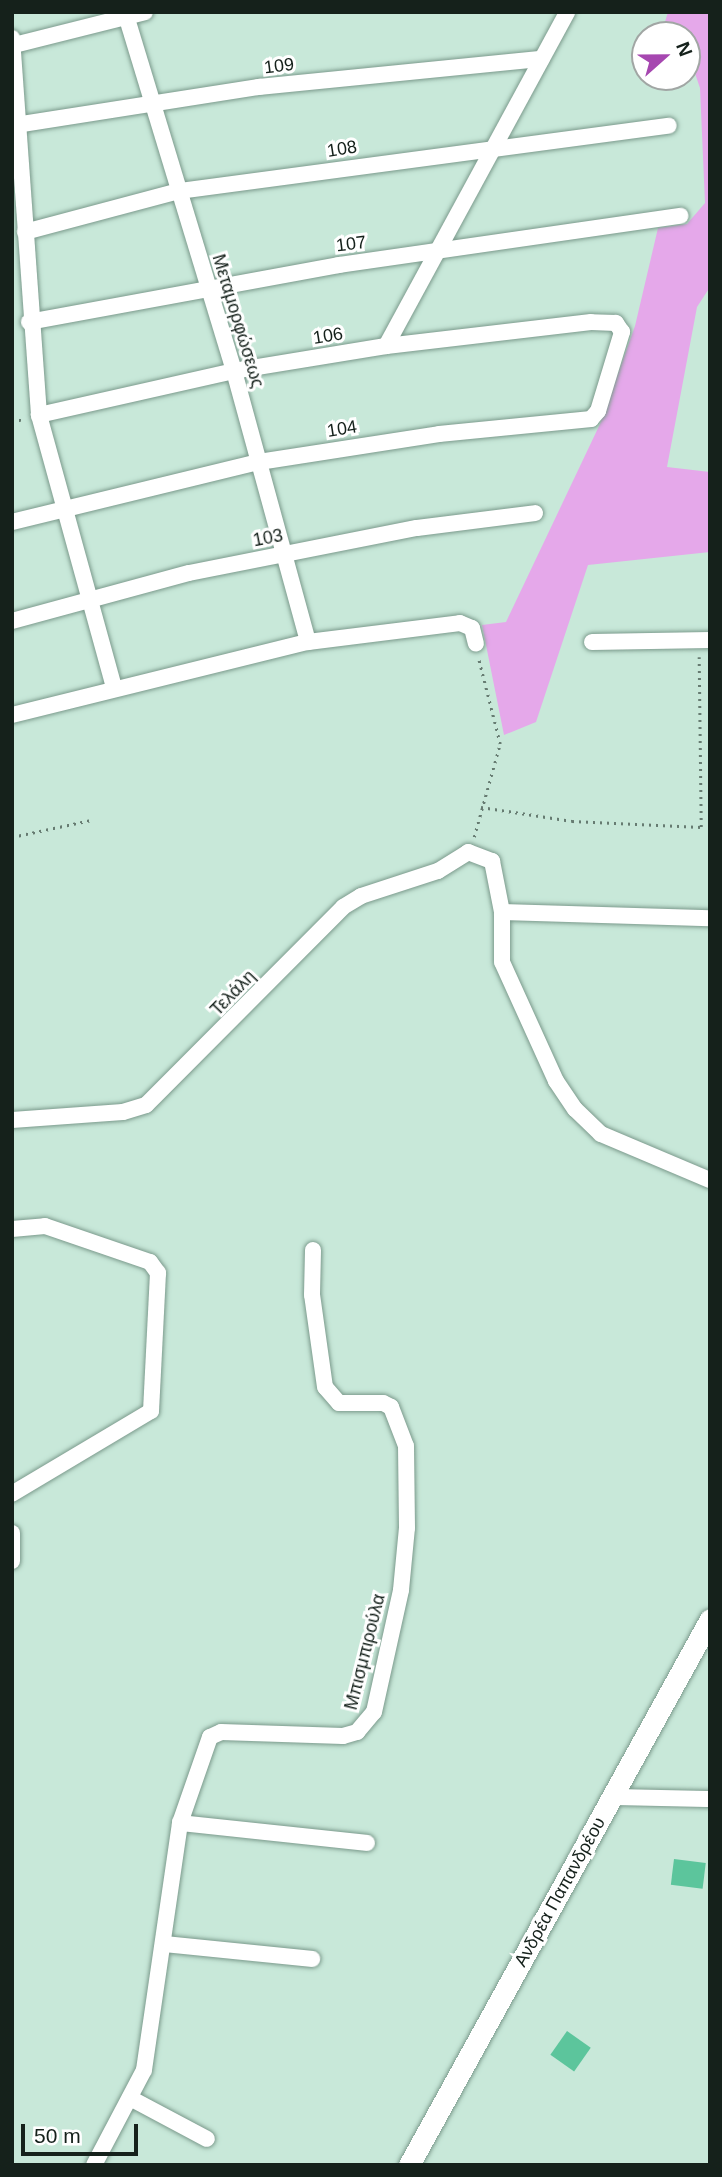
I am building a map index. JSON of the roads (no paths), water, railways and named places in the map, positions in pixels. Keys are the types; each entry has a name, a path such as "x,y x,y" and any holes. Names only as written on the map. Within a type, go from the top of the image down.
{"main road":[{"name":"Ανδρέα Παπανδρέου","path":"409,2165 710,1619"}],"street":[{"path":"114,688 39,415 29,322 22,124 13,42 125,14 145,12"},
{"path":"387,346 490,150 567,12"},
{"name":"Μεταμορφώσεως","path":"125,14 234,371 308,642"},
{"name":"109","path":"22,124 324,79 542,59"},
{"name":"108","path":"25,232 179,191 669,126"},
{"name":"107","path":"29,322 339,264 436,253 680,216"},
{"name":"106","path":"39,415 234,371 387,346 591,322 616,323 622,332"},
{"name":"104","path":"12,522 63,507 259,462 439,434 591,419 598,411 622,332"},
{"name":"103","path":"12,621 189,573 417,528 535,513"},
{"path":"12,715 308,642 460,623 472,628 476,644"},
{"path":"592,642 704,640"},
{"name":"Τελάλη","path":"12,1120 123,1112 146,1105 343,906 361,896 438,871 468,852 492,860 502,912"},
{"path":"710,918 502,912 502,962 510,986 556,1081 575,1109 601,1134 710,1180"},
{"path":"12,1229 45,1226 150,1262 158,1273 151,1411 12,1494"},
{"name":"Μπισμπιρούλα","path":"94,2165 145,2070 165,1944 180,1823 213,1734 344,1736 357,1732 374,1712 401,1590 407,1528 406,1446 391,1407 383,1403 339,1403 325,1387 312,1295 313,1250"},
{"path":"12,1535 12,1561"},
{"path":"612,1797 710,1799"},
{"path":"180,1823 316,1834 367,1843"},
{"path":"165,1944 312,1959"},
{"path":"130,2098 207,2138"}]}
